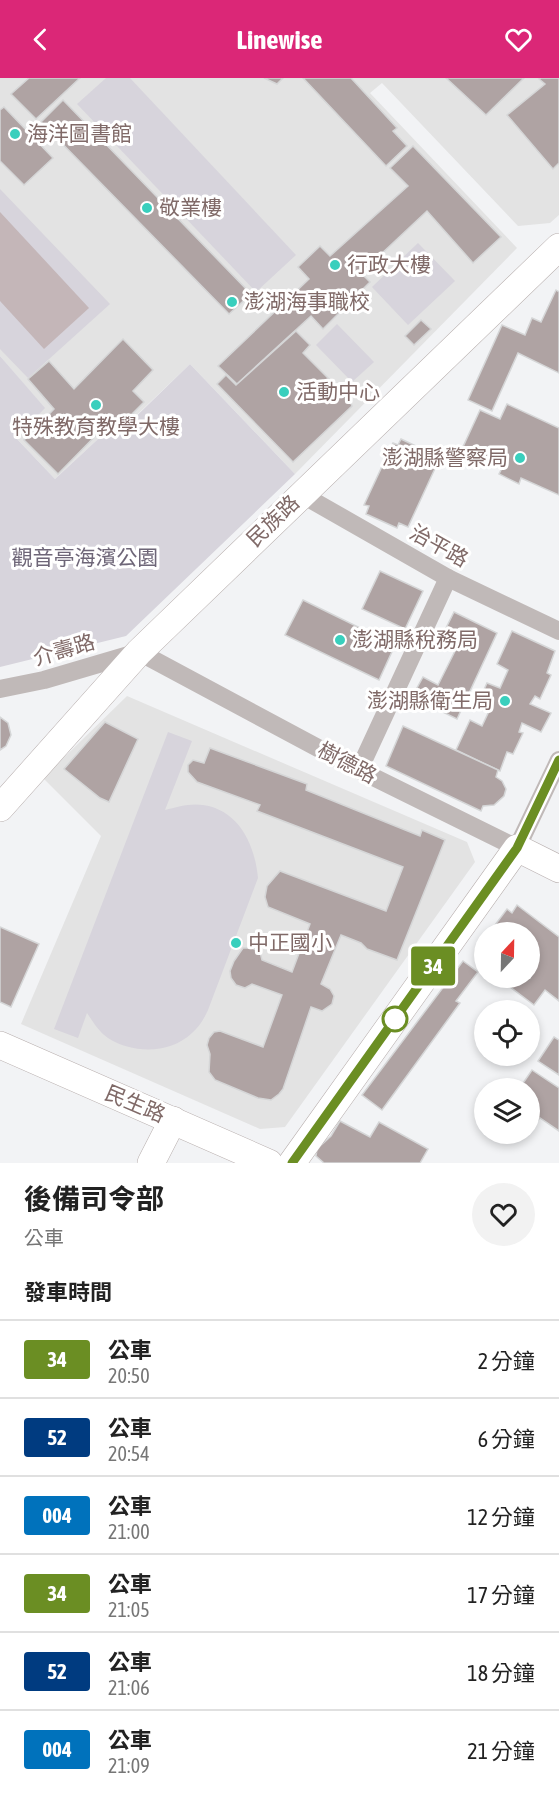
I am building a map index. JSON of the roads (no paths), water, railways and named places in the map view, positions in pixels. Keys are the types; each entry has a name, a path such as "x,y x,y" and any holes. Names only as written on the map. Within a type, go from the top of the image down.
{"main road":[{"name":"民族路","path":"0,808 139,652 301,494 555,256"},
{"name":"樹德路","path":"517,848 559,868"},
{"path":"292,1163 517,848"},
{"name":"民生路","path":"0,1045 269,1163"},
{"path":"151,1163 173,1120"}],"street":[{"name":"治平路","path":"301,494 448,578 559,631"},
{"path":"359,770 448,578"},
{"name":"介壽路","path":"0,689 44,680 139,652"},
{"name":"樹德路","path":"139,652 359,770 517,848"},
{"path":"517,848 559,760"}],"place":[{"name":"海洋圖書館","path":"15,134"},
{"name":"敬業樓","path":"147,208"},
{"name":"行政大樓","path":"335,265"},
{"name":"澎湖海事職校","path":"232,302"},
{"name":"活動中心","path":"284,392"},
{"name":"特殊教育教學大樓","path":"96,405"},
{"name":"澎湖縣警察局","path":"520,458"},
{"name":"澎湖縣稅務局","path":"340,640"},
{"name":"澎湖縣衛生局","path":"505,701"},
{"name":"中正國小","path":"236,943"}],"park label":[{"name":"觀音亭海濱公園","path":"85,558"}]}
